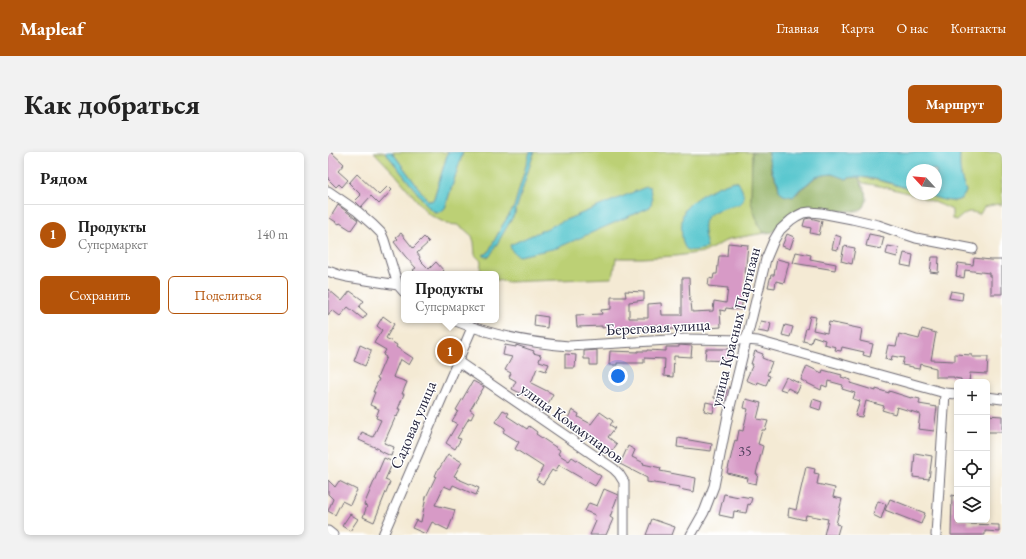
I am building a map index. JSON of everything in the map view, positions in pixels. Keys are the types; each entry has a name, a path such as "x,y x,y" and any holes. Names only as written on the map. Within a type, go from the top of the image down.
{"street":[{"path":"328,191 357,211 381,233 401,288"},
{"name":"улица Красных Партизан","path":"691,535 704,512 714,486 728,415 766,259 780,230 791,220 803,213 821,213 878,225 916,238 974,248"},
{"path":"328,271 345,277 401,288"},
{"name":"Береговая улица","path":"460,323 472,328 550,345 569,346 685,339 746,340 768,343 945,393 954,394"},
{"name":"Садовая улица","path":"383,535 472,328"},
{"name":"улица Коммунаров","path":"457,361 614,469 619,474 624,482 624,535"},
{"path":"936,535 945,393"},
{"path":"990,398 1002,399"},
{"path":"328,531 332,535"}],"green space":[{"path":"374,152 385,152 431,210 437,213 445,208 463,152 530,152 514,207 488,253 483,255 488,257 515,213 534,152 752,152 751,201 761,230 765,233 729,239 705,252 675,256 616,258 614,273 611,278 507,282 499,281 499,271 480,271 481,261 475,255 472,236 458,225 447,224 428,214 396,175"},
{"path":"392,152 448,152 432,201 426,198"},
{"path":"752,152 769,152 771,169 779,190 797,194 815,178 824,174 835,175 846,179 858,177 866,192 867,200 864,207 859,211 805,208 791,214 773,232 765,233 761,230 751,201"},
{"path":"960,152 1002,152 1002,205 998,204 984,207 980,214 967,212 957,220 952,219 952,210 927,200 942,200 942,198 954,201 963,197 966,191 960,172"},
{"path":"858,177 879,180 905,188 906,192 863,183"}],"water":[{"path":"385,152 392,152 426,198 432,201 448,152 463,152 445,208 438,212 431,210"},
{"path":"530,152 534,152 515,213 490,256 483,256 488,253 514,207"},
{"path":"769,152 960,152 960,172 966,191 959,200 942,200 942,164 906,164 906,188 869,178 852,177 846,179 832,174 815,177 800,189 793,197 783,195 779,190 769,159"},
{"path":"734,181 738,182 742,190 743,201 739,204 713,212 707,217 705,220 704,233 707,248 690,251 685,248 682,239 682,218 685,210 704,194 717,187"},
{"path":"646,187 650,188 652,201 650,207 557,248 519,256 511,249 510,245 563,221"}],"building":[{"path":"328,152 331,152 344,164 338,171 348,180 342,187 339,184 336,187 328,179"},
{"path":"357,174 379,195 388,186 392,190 379,204 371,196 361,207 355,201 361,195 349,183"},
{"path":"338,205 358,220 351,230 330,218"},
{"path":"810,218 822,221 819,235 810,233 811,228 803,226 805,219"},
{"path":"401,233 413,248 424,237 429,242 417,253 420,257 419,259 429,269 436,262 444,271 414,271 413,270 416,268 394,242 398,239 396,237"},
{"path":"787,234 794,237 790,249 782,246"},
{"path":"869,234 884,237 881,249 866,246"},
{"path":"835,235 841,237 838,250 832,249"},
{"path":"728,243 748,245 745,285 741,310 726,308 725,311 720,310 721,327 657,330 657,325 645,326 645,329 608,331 608,327 602,328 602,326 577,327 576,315 602,314 601,310 611,309 611,297 626,297 625,291 644,292 644,300 629,302 629,318 648,318 648,304 661,303 662,315 682,315 682,278 689,278 692,312 713,311 714,301 726,303 728,288 708,286 709,278 713,279 714,274 717,274 719,256 727,256"},
{"path":"844,246 855,248 852,264 841,261"},
{"path":"888,246 899,248 897,257 886,254"},
{"path":"796,252 811,255 810,259 836,264 835,270 793,263"},
{"path":"904,253 913,255 911,267 901,265"},
{"path":"932,257 939,257 938,273 930,272"},
{"path":"974,258 1002,260 1002,294 991,294 991,276 989,276 989,273 965,270 964,278 956,276 958,263 973,265"},
{"path":"777,259 789,262 784,283 776,281 775,288 768,287 771,275 774,275"},
{"path":"328,289 342,301 350,291 364,301 359,307 367,314 363,319 348,307 340,316 332,310 328,315"},
{"path":"951,291 963,293 962,300 949,298"},
{"path":"535,315 548,317 547,328 534,326"},
{"path":"383,316 394,324 386,338 397,345 396,347 413,358 409,365 400,359 393,377 407,382 402,394 404,394 398,409 400,409 397,417 396,416 384,443 394,447 391,456 359,440 362,432 373,437 381,420 376,418 379,409 370,405 375,392 373,392 379,379 377,378 386,357 383,355 386,350 374,343 382,330 377,326"},
{"path":"810,316 816,317 813,330 827,333 829,322 862,329 860,341 873,344 870,357 863,355 864,352 842,347 841,351 835,350 836,347 824,344 825,340 813,336 811,343 803,341"},
{"path":"761,321 771,323 769,333 758,331"},
{"path":"785,325 793,327 790,337 782,335"},
{"path":"922,329 936,333 931,360 955,361 955,354 972,355 972,357 988,357 987,374 970,373 969,379 936,377 936,368 920,364 919,369 902,365 904,358 892,356 891,361 885,359 888,345 896,346 899,334 919,339"},
{"path":"448,344 455,347 451,357 444,354"},
{"path":"360,345 371,350 365,366 354,361"},
{"path":"505,345 516,347 516,345 534,351 533,353 541,355 539,361 549,364 546,371 537,368 531,383 553,394 546,408 535,402 536,401 512,389 516,381 509,377 511,373 505,370 512,357 503,355"},
{"path":"679,345 692,346 691,357 674,356 673,377 664,376 665,359 644,358 644,363 617,363 617,365 609,365 610,351 666,351 666,347 679,347"},
{"path":"706,349 730,349 729,361 705,360"},
{"path":"597,350 597,365 590,365 590,359 584,359 584,351"},
{"path":"755,351 763,354 762,358 772,362 767,375 770,376 766,385 758,382 757,385 746,380 753,364 751,364"},
{"path":"565,354 576,355 575,368 565,368"},
{"path":"807,366 822,373 823,370 842,375 841,377 851,380 850,383 876,391 876,389 889,393 889,391 911,398 920,399 919,404 937,407 934,431 918,429 920,414 897,407 895,414 882,410 884,406 866,401 862,417 855,416 860,401 853,399 855,393 842,389 843,385 828,381 827,387 822,385 821,390 801,380"},
{"path":"786,377 801,384 797,393 788,388 786,391 780,389"},
{"path":"473,381 484,387 470,410 474,413 471,419 469,418 457,438 461,439 455,449 446,443 457,424 452,421 458,411 456,410"},
{"path":"716,386 727,389 724,401 714,398"},
{"path":"746,399 761,403 757,419 768,421 765,430 762,430 758,444 763,446 756,474 758,474 756,484 747,482 748,478 727,473 735,440 737,441 739,430 743,431 748,409 744,408"},
{"path":"813,399 822,402 820,410 811,407"},
{"path":"706,402 715,404 713,413 704,411"},
{"path":"503,410 509,413 507,416 527,429 529,426 537,432 536,434 560,450 558,454 569,461 572,457 601,476 595,486 559,465 555,472 552,470 543,484 536,480 543,467 515,449 519,442 503,432 505,428 495,422"},
{"path":"572,410 579,414 578,417 591,424 600,412 613,421 610,425 615,428 608,437 617,444 609,455 584,435 575,431 577,428 566,422"},
{"path":"990,415 1002,416 1002,432 990,432"},
{"path":"678,438 712,444 711,451 677,447"},
{"path":"628,446 635,450 632,457 644,463 643,464 661,468 660,471 696,478 694,492 679,489 680,487 647,482 647,478 620,464"},
{"path":"915,453 932,456 929,479 913,477"},
{"path":"448,454 462,462 454,476 479,488 476,495 453,485 451,489 444,486 435,505 455,510 452,520 448,530 432,522 426,534 412,528 416,520 421,522 426,497 438,469"},
{"path":"384,458 393,462 385,480 390,482 374,522 363,517 367,506 364,505"},
{"path":"806,467 815,469 814,473 819,474 817,484 835,488 833,497 842,499 836,524 840,525 837,535 824,535 828,519 806,515 805,520 788,516 789,508 796,510"},
{"path":"328,480 335,487 339,481 357,490 350,505 342,501 335,515 328,511 333,499 328,494"},
{"path":"604,489 618,495 610,517 613,519 606,535 590,535 596,521 594,520 595,515 585,511 589,503 597,506"},
{"path":"724,494 752,498 750,505 748,504 746,513 734,511 733,518 719,515"},
{"path":"952,495 954,495 954,523 999,525 999,532 985,531 985,535 951,535"},
{"path":"890,499 925,513 921,524 885,510"},
{"path":"878,501 886,504 881,519 873,515"},
{"path":"350,514 358,519 350,531 342,526"},
{"path":"652,519 675,527 672,535 646,535"}],"place":[{"name":"Продукты","path":"450,351"}]}
